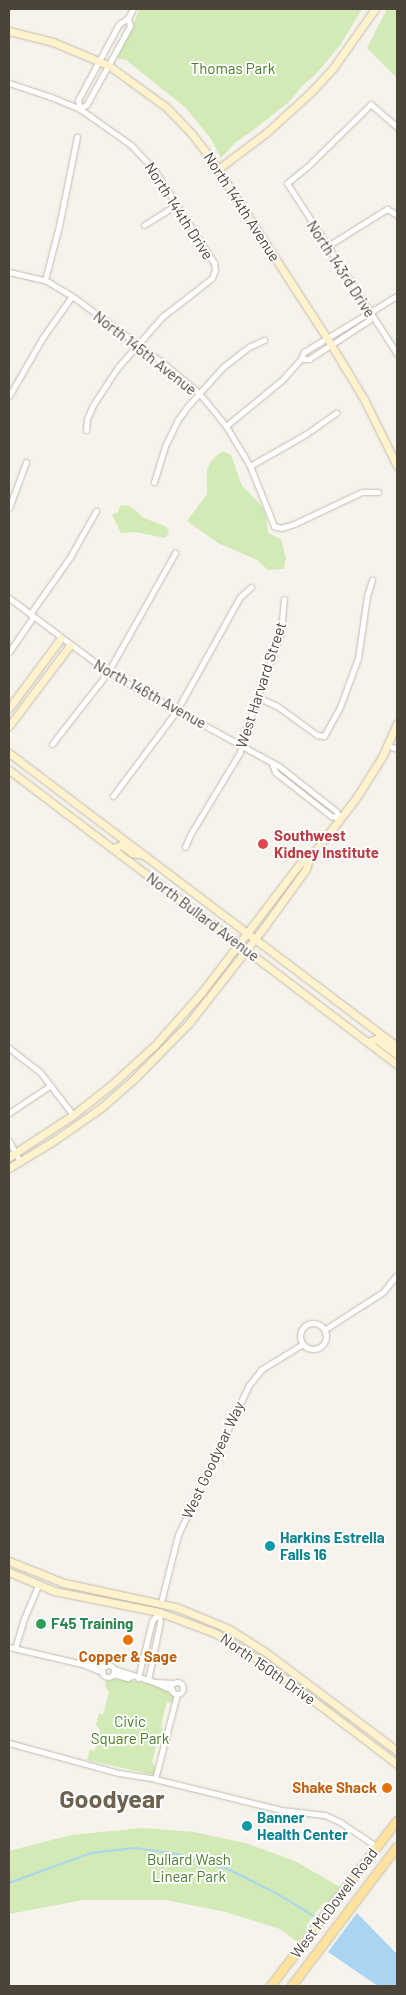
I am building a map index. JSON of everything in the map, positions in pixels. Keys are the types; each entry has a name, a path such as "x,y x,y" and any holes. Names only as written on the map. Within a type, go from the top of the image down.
{"main road":[{"path":"218,170 266,133 310,93 333,68 375,9"},
{"name":"North 144th Avenue","path":"9,31 54,42 100,61 166,107 192,134 218,170 331,345 364,399 397,466"},
{"path":"9,708 61,638"},
{"path":"9,726 70,645"},
{"path":"9,1168 90,1115 147,1067 199,1011 255,939 306,869 309,859 367,781 388,745 397,723"},
{"name":"North Bullard Avenue","path":"9,753 397,1046"},
{"name":"North Bullard Avenue","path":"9,770 397,1065"},
{"path":"114,848 121,845 132,853 145,855"},
{"path":"12,1155 73,1115 140,1060 181,1017 248,933 301,862 309,859"},
{"path":"368,1042 376,1039 397,1055"},
{"path":"140,1060 147,1067"},
{"name":"North 150th Drive","path":"9,1561 64,1583 160,1602 202,1616 238,1634 397,1751"},
{"name":"North 150th Drive","path":"9,1572 38,1585 63,1593 159,1612 202,1627 234,1644 397,1764"},
{"path":"159,1612 160,1602"},
{"name":"West McDowell Road","path":"271,1986 397,1821"},
{"name":"West McDowell Road","path":"292,1986 397,1847"}],"street":[{"path":"128,18 130,26 87,104 80,109 78,100 119,24 128,18 133,9"},
{"name":"North 144th Drive","path":"9,83 44,94 80,109 115,132 144,157 201,240 214,263 215,270 212,278 162,316 136,344"},
{"name":"North 143rd Drive","path":"397,127 371,104 308,166 287,183 326,247 397,354"},
{"path":"45,280 59,226 77,137"},
{"path":"144,225 176,205"},
{"path":"326,247 387,209 397,215"},
{"name":"North 145th Avenue","path":"9,272 45,280 72,296 199,394 226,426 250,466 274,526 281,528 294,524 362,492 378,492"},
{"path":"9,396 43,337 72,296"},
{"path":"226,426 270,392 302,359 304,352 363,314 370,314 397,296"},
{"path":"302,359 309,359 357,328 369,320 370,314"},
{"path":"352,321 357,328"},
{"path":"154,482 165,446 177,421 223,367 249,347 264,340"},
{"path":"86,430 93,405 136,344"},
{"path":"250,466 306,434 336,413"},
{"path":"9,508 26,462"},
{"path":"9,652 70,557 96,511"},
{"path":"52,744 108,672 176,552"},
{"path":"258,698 277,706 317,735 324,736 340,707 358,658 366,596 372,580"},
{"path":"113,796 177,710 240,597 251,587"},
{"name":"North 146th Avenue","path":"9,598 108,672 280,767 336,811 340,818"},
{"name":"West Harvard Street","path":"185,847 190,835 240,752 281,632 284,600"},
{"path":"388,745 397,749"},
{"path":"9,1048 40,1072 73,1115"},
{"path":"9,1112 51,1085"},
{"path":"9,1141 12,1155 20,1162"},
{"path":"324,1330 383,1292 397,1275"},
{"path":"316,1324 324,1330 325,1339 320,1347 310,1349 303,1344 301,1334 306,1326 316,1324"},
{"name":"West Goodyear Way","path":"160,1602 178,1535 249,1385 262,1369 303,1344"},
{"path":"38,1585 12,1648 82,1664 109,1665 114,1672 127,1678 132,1676 151,1681 180,1682 183,1687 182,1692 174,1692 151,1681"},
{"path":"138,1678 152,1620 159,1612"},
{"path":"151,1681 160,1622 159,1612"},
{"path":"82,1664 102,1672 108,1677 114,1672"},
{"path":"102,1672 105,1666"},
{"path":"155,1779 174,1692 174,1683"},
{"path":"9,1743 119,1773 155,1779 281,1810 331,1817 377,1848"}],"green space":[{"name":"Thomas Park","path":"140,9 362,9 341,44 317,73 302,86 289,102 236,142 221,158 211,139 186,108 126,60 117,58"},
{"path":"387,9 397,9 397,78 367,48"},
{"path":"222,451 231,455 242,486 261,505 266,516 268,533 281,539 286,558 284,569 268,570 257,560 218,543 187,521 207,494 207,470 211,461"},
{"path":"121,505 130,506 144,518 165,526 169,530 168,534 165,538 136,532 121,533 112,515 118,512"},
{"name":"Civic Square Park","path":"119,1677 165,1688 175,1695 172,1703 167,1702 163,1717 161,1727 164,1733 161,1746 157,1743 152,1762 156,1769 154,1775 87,1760 90,1749 95,1750 100,1730 96,1725 99,1713 103,1715 109,1692 105,1686 107,1679"},
{"name":"Bullard Wash Linear Park","path":"143,1828 194,1832 245,1843 295,1861 340,1887 327,1904 324,1902 297,1942 280,1929 226,1912 166,1900 83,1900 9,1914 9,1851 71,1835"}],"water":[{"path":"357,1913 397,1954 397,1986 378,1986 328,1952"}],"waterway":[{"path":"9,1883 91,1853 135,1848 177,1854 228,1869 276,1893 314,1916"}],"place":[{"name":"Southwest Kidney Institute","path":"263,844"},
{"name":"Harkins Estrella Falls 16","path":"270,1546"},
{"name":"F45 Training","path":"41,1624"},
{"name":"Copper & Sage","path":"128,1640"},
{"name":"Shake Shack","path":"387,1788"},
{"name":"Banner Health Center","path":"247,1826"}],"district":[{"name":"Goodyear","path":"112,1798"}]}
